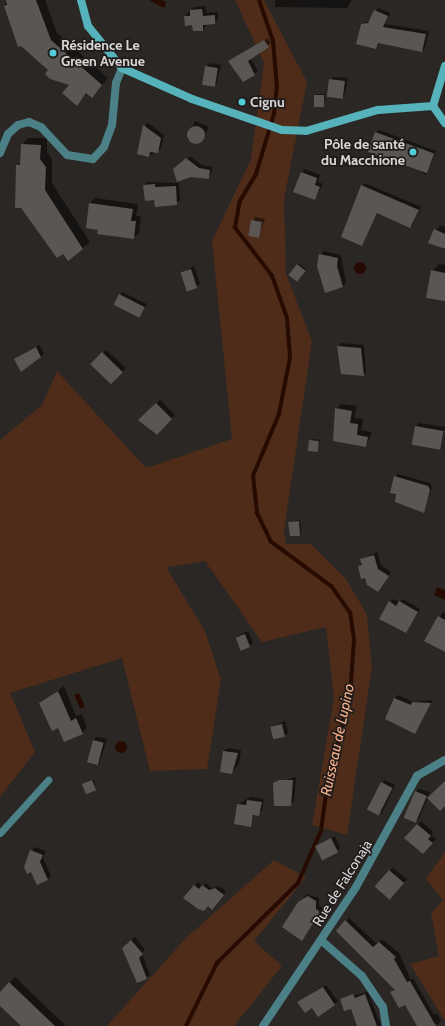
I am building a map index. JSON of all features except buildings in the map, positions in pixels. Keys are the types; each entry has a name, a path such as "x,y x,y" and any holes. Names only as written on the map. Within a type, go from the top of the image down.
{"main road":[{"path":"81,0 88,26 122,68 282,130 306,131 378,110 433,106"},
{"path":"433,106 445,66"},
{"path":"433,106 445,123"}],"street":[{"path":"0,153 8,134 18,125 29,122 41,127 68,155 93,159 104,147 112,125 116,82 122,68"},
{"name":"Rue de Falconaja","path":"263,1026 322,942 382,844 417,776 445,760"},
{"path":"322,942 362,976 383,1007 386,1026"}],"lane":[{"path":"0,833 48,780"}],"shaded area":[{"path":"149,0 162,0 166,2 164,8"},
{"path":"235,0 264,0 307,82 284,199 286,274 312,341 284,531 286,544 311,544 346,579 367,615 372,667 347,835 312,825 334,698 326,627 262,642 205,561 166,567 205,631 221,680 207,769 150,771 122,658 10,693 35,752 0,797 0,440 42,405 57,371 146,468 232,439 212,241 251,159 264,63"},
{"path":"358,262 362,262 366,268 362,274 358,274 354,270 354,266"},
{"path":"437,587 445,590 445,600 434,595"},
{"path":"79,693 85,707 80,709 74,695"},
{"path":"119,741 123,741 127,747 123,753 119,753 115,749 115,745"},
{"path":"445,852 445,1021 410,964 439,956 431,913 443,900 426,879"},
{"path":"274,860 306,877 254,941 282,966 234,1026 107,1026 186,938"}],"waterway":[{"name":"Ruisseau de Lupino","path":"186,1026 217,963 298,883 321,831 327,787 350,696 354,640 350,613 332,587 271,542 257,513 253,476 279,414 290,358 287,318 272,276 235,228 240,201 256,174 274,114 277,87 273,41 259,0"}],"place":[{"name":"Résidence Le Green Avenue","path":"53,53"},
{"name":"Cignu","path":"242,102"},
{"name":"Pôle de santé du Macchione","path":"413,152"}]}
